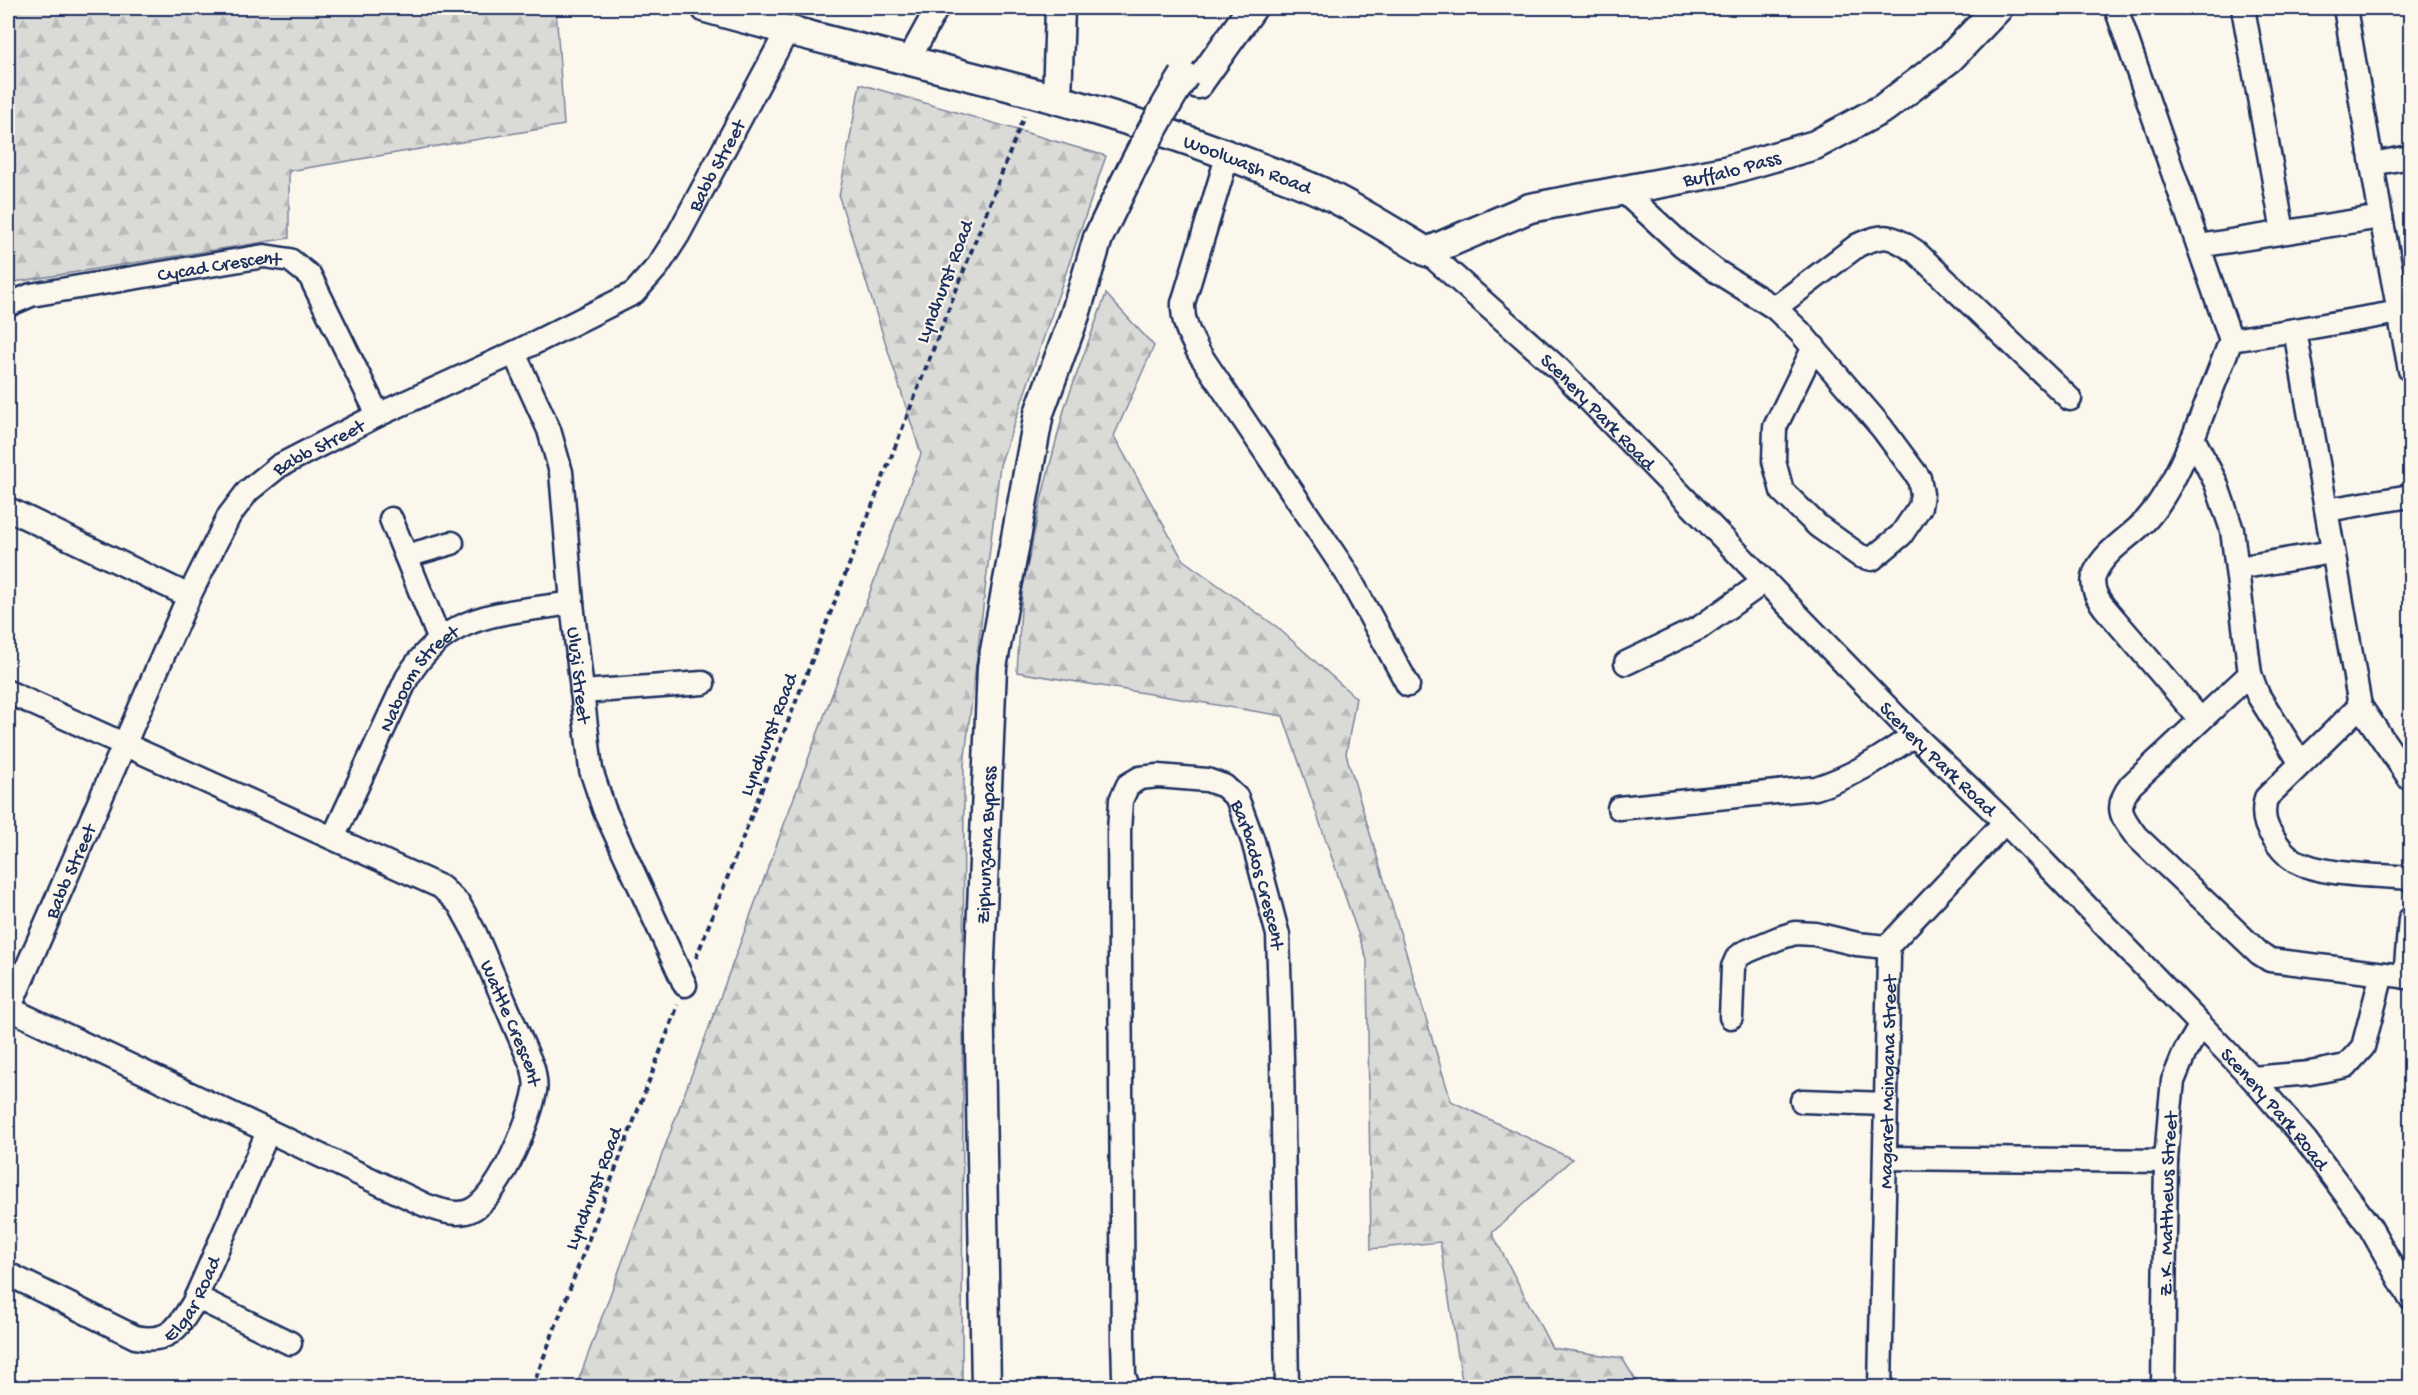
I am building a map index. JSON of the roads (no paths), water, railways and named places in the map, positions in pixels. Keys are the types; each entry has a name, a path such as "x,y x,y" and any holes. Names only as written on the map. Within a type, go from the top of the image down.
{"main road":[{"name":"Woolwash Road","path":"706,8 1132,120 1228,154 1324,193 1427,252"},
{"path":"1045,96 1060,8"},
{"path":"1191,80 1227,8"},
{"path":"1191,80 1252,8"},
{"name":"Buffalo Pass","path":"1427,252 1530,208 1725,171 1815,145 1884,108 1950,58 1998,8"},
{"name":"Ziphunzana Bypass","path":"986,1388 979,982 992,667 1039,413 1075,315 1106,241 1191,80"}],"street":[{"path":"908,62 936,8"},
{"path":"2116,8 2231,340 2180,466 2157,506 2146,520 2103,559 2095,574 2093,584 2097,598 2104,608 2200,720"},
{"path":"2243,8 2283,232"},
{"path":"2346,8 2381,217 2410,370"},
{"name":"Babb Street","path":"8,1009 189,596 229,516 248,491 279,466 378,415 514,353 634,292 658,266 678,235 787,31"},
{"path":"1228,154 1183,303 1182,315 1199,353 1346,572 1408,685"},
{"path":"2372,164 2410,157"},
{"path":"1622,190 1683,246 1716,271 1775,308 1814,347 1882,428 1919,478 1922,494 1920,507 1901,536 1872,559 1860,556 1818,526 1782,491 1774,461 1775,427 1814,347"},
{"path":"2199,246 2381,217"},
{"path":"1775,308 1858,245 1873,239 1893,237 1915,251 2070,399"},
{"name":"Scenery Park Road","path":"1427,252 1560,370 1914,735 2005,822 2252,1078 2306,1140 2370,1227 2410,1298"},
{"name":"Cycad Crescent","path":"8,305 31,295 264,256 290,260 310,276 378,415"},
{"path":"2231,340 2400,312"},
{"path":"2295,330 2328,510 2332,552 2360,706 2410,779"},
{"name":"Uluzi Street","path":"514,353 549,430 561,472 572,603 591,770 603,809 686,985"},
{"path":"2193,438 2219,493 2232,530 2250,674 2258,695 2300,762"},
{"path":"2328,510 2410,496"},
{"path":"8,509 189,596"},
{"path":"391,519 439,638"},
{"path":"406,556 452,543"},
{"path":"2238,568 2332,552"},
{"path":"1626,663 1699,628 1765,581"},
{"name":"Naboom Street","path":"333,838 407,678 419,657 439,638 481,617 572,603"},
{"path":"2250,674 2123,795 2120,807 2130,828 2259,953 2270,960 2408,977 2410,919"},
{"path":"582,692 703,683"},
{"name":"Wattle Crescent","path":"8,692 441,887 459,904 475,933 533,1068 536,1088 531,1108 502,1178 486,1200 468,1212 449,1213 425,1206 8,1009"},
{"path":"2360,706 2300,762 2266,798 2263,810 2266,827 2278,844 2294,860 2315,869 2410,878"},
{"path":"1619,808 1816,788 1845,779 1914,735"},
{"name":"Barbados Crescent","path":"1128,1388 1124,1375 1123,1339 1119,831 1121,800 1128,785 1140,778 1158,776 1207,780 1224,786 1237,798 1253,841 1278,935 1287,1388"},
{"name":"Magaret Mcingana Street","path":"1880,1388 1887,947 2005,822"},
{"path":"1731,1017 1733,967 1737,958 1743,953 1795,933 1815,934 1857,944 1887,947"},
{"path":"2252,1078 2310,1073 2346,1066 2363,1047 2382,974"},
{"name":"Z.K. Matthews Street","path":"2163,1388 2166,1161 2173,1081 2185,1052 2201,1025"},
{"path":"1802,1101 1886,1104"},
{"name":"Elgar Road","path":"8,1274 135,1337 151,1341 165,1337 180,1324 196,1297 268,1132"},
{"path":"1885,1158 2166,1161"},
{"path":"196,1297 290,1343"}]}
